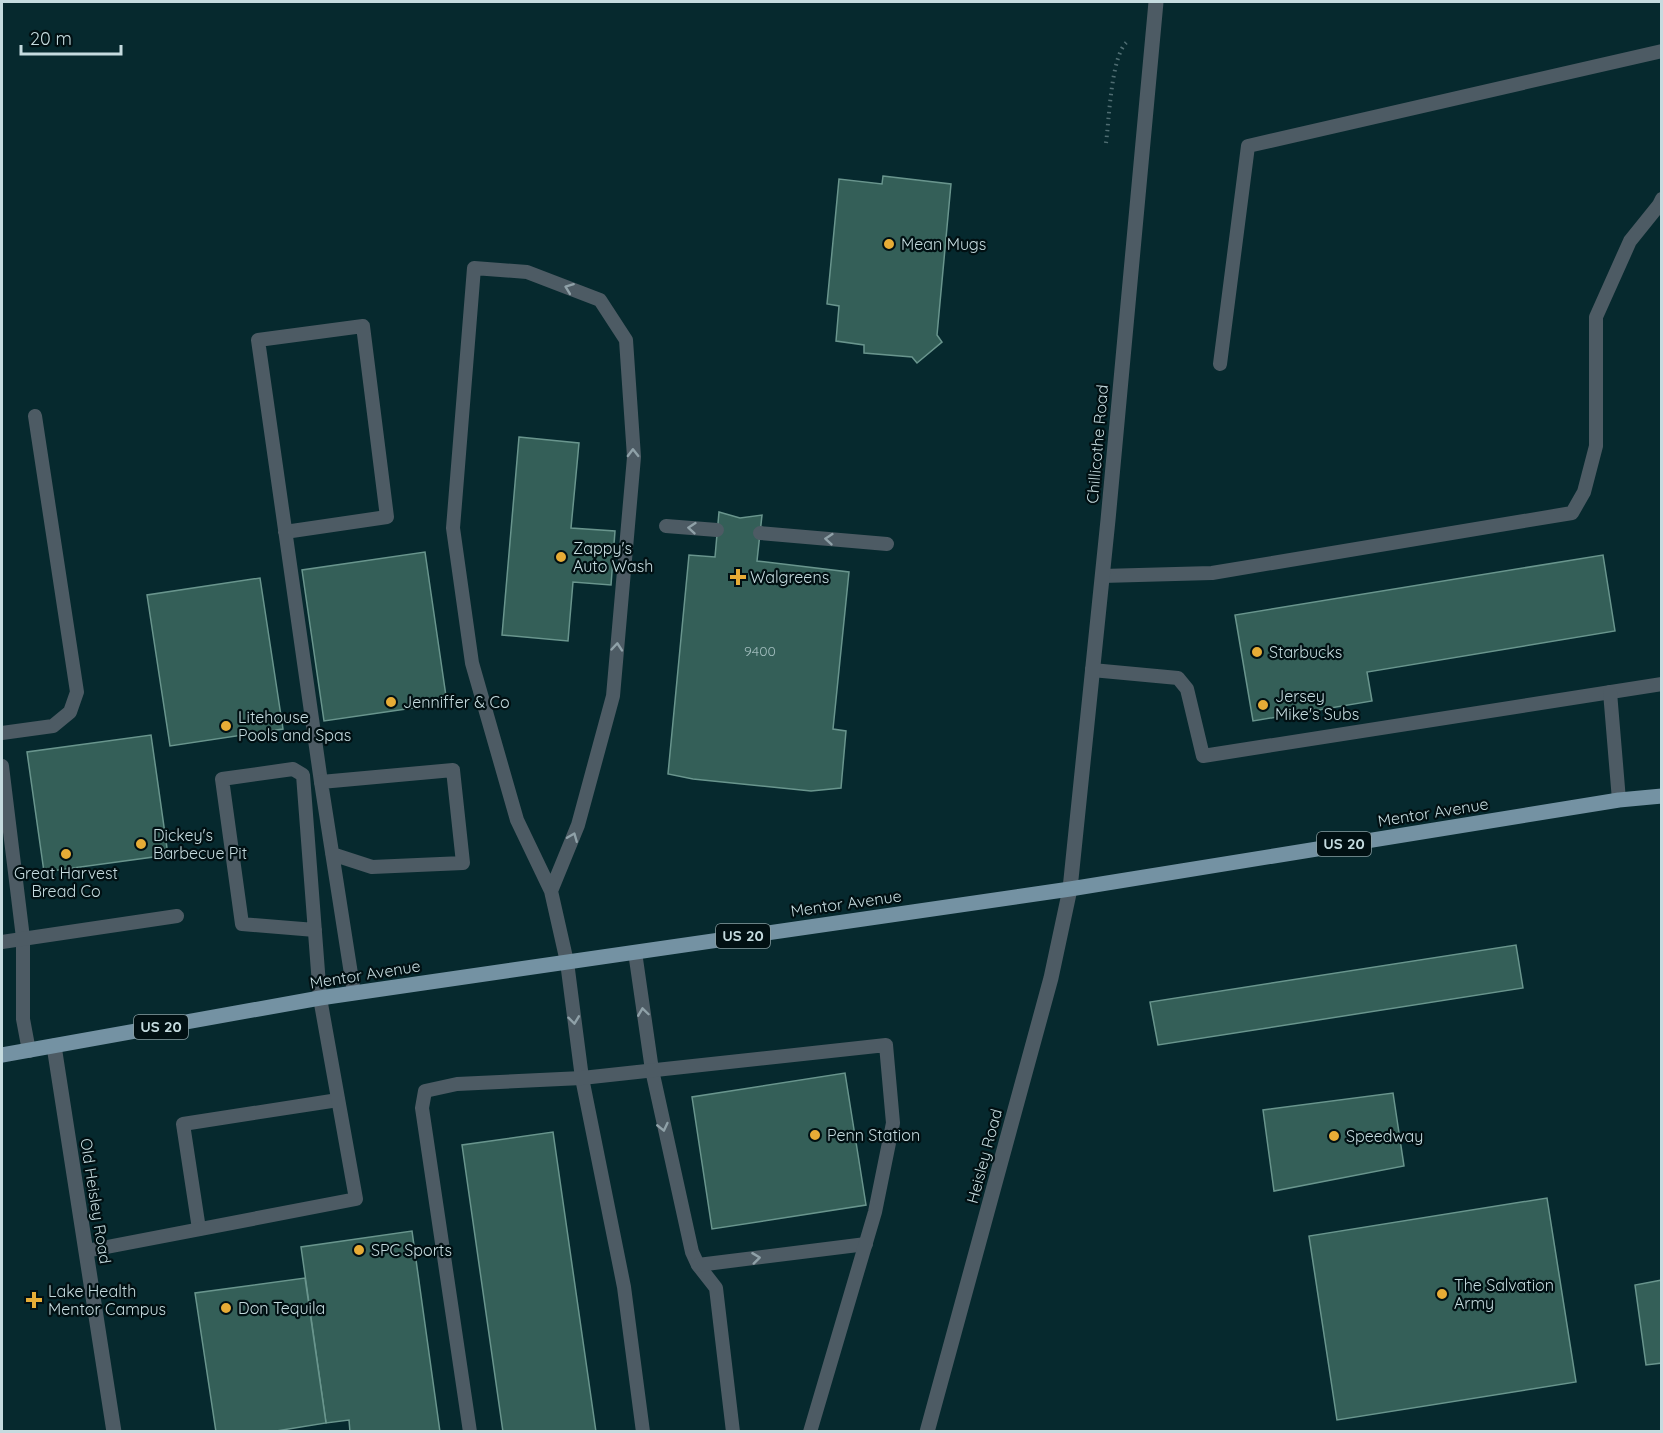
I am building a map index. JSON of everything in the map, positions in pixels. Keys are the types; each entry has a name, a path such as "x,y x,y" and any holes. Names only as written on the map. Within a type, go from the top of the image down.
{"main road":[{"name":"Mentor Avenue","path":"2,1055 320,998 1070,889 1619,800 1662,796"}],"street":[{"name":"Chillicothe Road","path":"1070,889 1156,2"},
{"name":"Heisley Road","path":"927,1431 1051,978 1070,889"},
{"name":"Old Heisley Road","path":"54,1046 114,1431"}],"lane":[{"path":"1220,364 1248,146 1662,51"},
{"path":"1102,576 1212,573 1572,513 1584,492 1596,446 1596,317 1630,241 1662,199"},
{"path":"551,891 578,825 613,696 634,457 626,340 600,300 527,272 474,268 453,528 472,663 517,820 551,891 567,962 582,1078 624,1287 643,1431"},
{"path":"285,532 387,517 363,326 258,340 285,532 321,782 354,993"},
{"path":"2,734 53,726 70,712 77,692 35,416"},
{"path":"666,526 717,530"},
{"path":"760,533 887,544"},
{"path":"1092,670 1178,678 1187,689 1203,756 1662,684"},
{"path":"1610,692 1619,800"},
{"path":"2,766 23,938 23,1019 29,1051"},
{"path":"86,1251 356,1199 320,998 315,930 303,775 293,769 222,778 242,924 315,930"},
{"path":"321,782 453,770 463,863 372,867 332,854"},
{"path":"2,942 177,916"},
{"path":"634,952 652,1070 692,1252 698,1265 716,1288 733,1431"},
{"path":"470,1431 422,1108 425,1091 458,1084 582,1078 886,1045 893,1123 875,1212 810,1431"},
{"path":"199,1229 183,1124 338,1100"},
{"path":"698,1265 866,1244"}],"path":[{"path":"1106,143 1113,82 1122,46 1155,19"}],"building":[{"name":"Mean Mugs","path":"883,176 951,184 937,335 942,342 917,363 912,357 864,353 864,345 836,341 839,306 827,304 839,179 882,184"},
{"name":"Zappy's Auto Wash","path":"519,437 579,443 571,528 615,531 611,585 573,582 568,641 502,635"},
{"name":"Walgreens","path":"719,512 740,518 762,515 757,561 849,572 833,729 846,731 841,788 811,791 693,779 668,774 689,555 715,557"},
{"path":"425,552 447,703 324,721 302,570"},
{"path":"1603,555 1615,631 1367,672 1372,701 1253,721 1235,615"},
{"path":"260,578 283,729 170,746 147,595"},
{"path":"151,735 168,855 44,872 27,752"},
{"path":"1516,945 1523,988 1158,1045 1150,1002"},
{"path":"845,1073 866,1205 712,1229 692,1097"},
{"path":"1393,1093 1404,1166 1274,1191 1263,1110"},
{"path":"553,1132 596,1432 503,1432 462,1145"},
{"path":"1547,1198 1576,1382 1337,1420 1309,1236"},
{"path":"412,1231 440,1432 350,1432 349,1420 326,1423 301,1247"},
{"path":"305,1278 326,1423 270,1432 216,1432 195,1293"},
{"path":"1662,1280 1662,1363 1646,1365 1635,1285"}],"place":[{"name":"Mean Mugs","path":"889,244"},
{"name":"Zappy's Auto Wash","path":"561,557"},
{"name":"Walgreens","path":"738,577"},
{"name":"Starbucks","path":"1257,652"},
{"name":"Jenniffer & Co","path":"391,702"},
{"name":"Jersey Mike's Subs","path":"1263,705"},
{"name":"Litehouse Pools and Spas","path":"226,726"},
{"name":"Dickey's Barbecue Pit","path":"141,844"},
{"name":"Great Harvest Bread Co","path":"66,854"},
{"name":"Penn Station","path":"815,1135"},
{"name":"Speedway","path":"1334,1136"},
{"name":"SPC Sports","path":"359,1250"},
{"name":"The Salvation Army","path":"1442,1294"},
{"name":"Lake Health Mentor Campus","path":"34,1300"},
{"name":"Don Tequila","path":"226,1308"}]}
